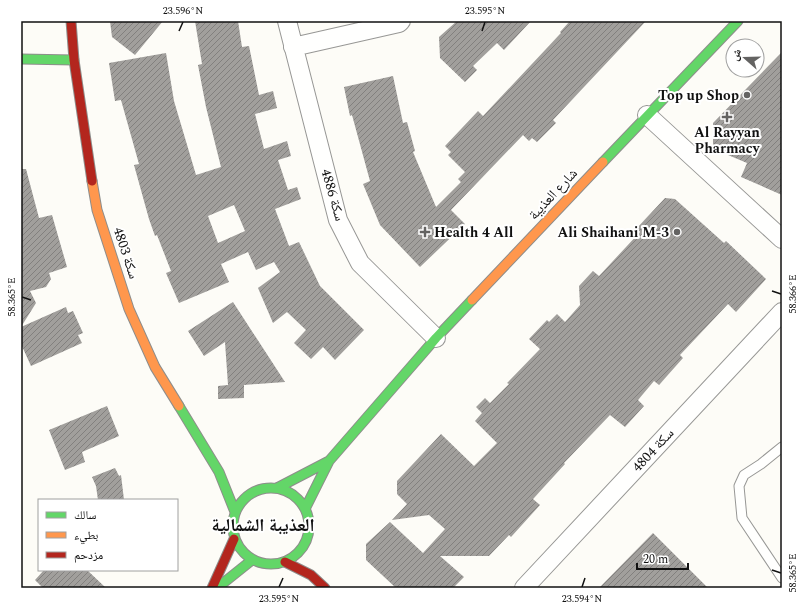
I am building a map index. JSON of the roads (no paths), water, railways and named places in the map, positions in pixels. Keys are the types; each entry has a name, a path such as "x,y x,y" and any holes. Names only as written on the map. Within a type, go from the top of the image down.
{"street":[{"name":"سكة 4803","path":"71,21 74,60 97,210 129,309 156,367 219,472 235,512"},
{"name":"سكة 4886","path":"287,21 338,220 360,263 436,338"},
{"path":"293,47 399,24 401,21"},
{"name":"شارع العذيبة","path":"305,509 329,461 436,338 647,114 738,21"},
{"path":"21,60 74,60"},
{"path":"647,114 782,239"},
{"name":"سكة 4804","path":"524,588 782,312"},
{"name":"شارع العذيبة","path":"277,488 329,461"},
{"name":"سكة 4803","path":"219,472 233,480"},
{"path":"277,488 293,495 305,509 309,529 307,539 297,554 284,562 274,565 263,564 252,560 241,551 234,539 232,521 235,512 250,490 277,488"},
{"path":"212,588 234,539"},
{"path":"302,548 311,575"},
{"path":"217,588 252,560"},
{"path":"284,562 311,575 325,588"}],"lane":[{"path":"782,447 762,464 744,475 739,486 742,518 782,578"}],"place":[{"name":"Top up Shop","path":"747,95"},
{"name":"Al Rayyan Pharmacy","path":"727,117"},
{"name":"Health 4 All","path":"425,232"},
{"name":"Ali Shaihani M-3","path":"677,232"}],"district":[{"name":"العذيبة الشمالية","path":"263,525"}]}
